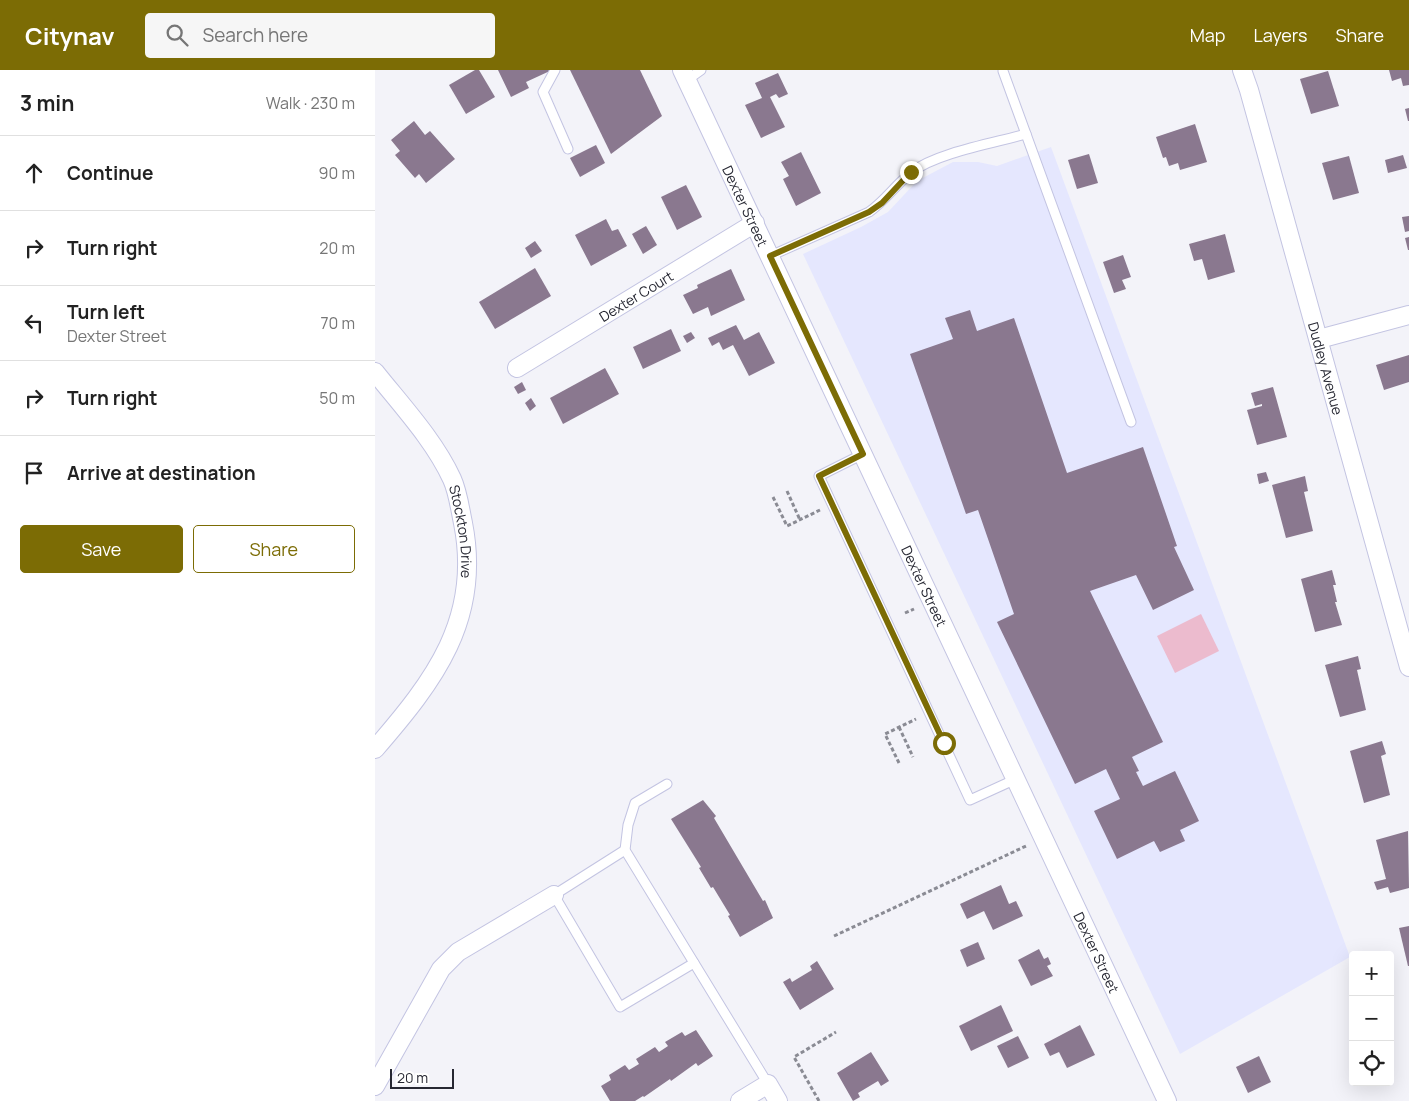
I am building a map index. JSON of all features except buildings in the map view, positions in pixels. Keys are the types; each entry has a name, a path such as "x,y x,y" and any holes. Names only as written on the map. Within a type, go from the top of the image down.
{"street":[{"name":"Dudley Avenue","path":"1242,70 1319,339 1409,667"},
{"name":"Dexter Street","path":"690,73 770,256 1167,1101"},
{"name":"Dexter Court","path":"517,368 755,223"},
{"path":"1319,339 1409,315"},
{"name":"Stockton Drive","path":"375,372 417,424 453,481 465,533 467,563 461,618 448,650 409,710 375,749"},
{"path":"375,1086 441,969 459,952 554,895"},
{"path":"740,1101 768,1084 778,1101"}],"lane":[{"path":"555,70 543,92 568,149"},
{"path":"1003,71 1131,422"},
{"path":"770,256 869,212 882,203 911,172 927,162 1026,134"},
{"path":"863,454 819,476 970,800 1016,779"},
{"path":"667,784 635,803 628,825 625,850 768,1084"},
{"path":"625,850 554,895 620,1007 694,962"}],"path":[{"path":"787,491 800,520"},
{"path":"773,497 787,526"},
{"path":"905,613 919,606"},
{"path":"899,727 913,757"},
{"path":"885,734 899,763"},
{"path":"834,936 1031,843"},
{"path":"819,1101 793,1057 836,1032"}],"shaded area":[{"path":"1051,147 1349,954 1349,958 1180,1054 803,254 888,212 917,181 953,162 978,162 997,166"},
{"path":"1201,614 1219,651 1175,673 1157,636"}],"route":[{"path":"911,172 882,203 869,212 770,256 863,454 819,476 944,743"}]}
